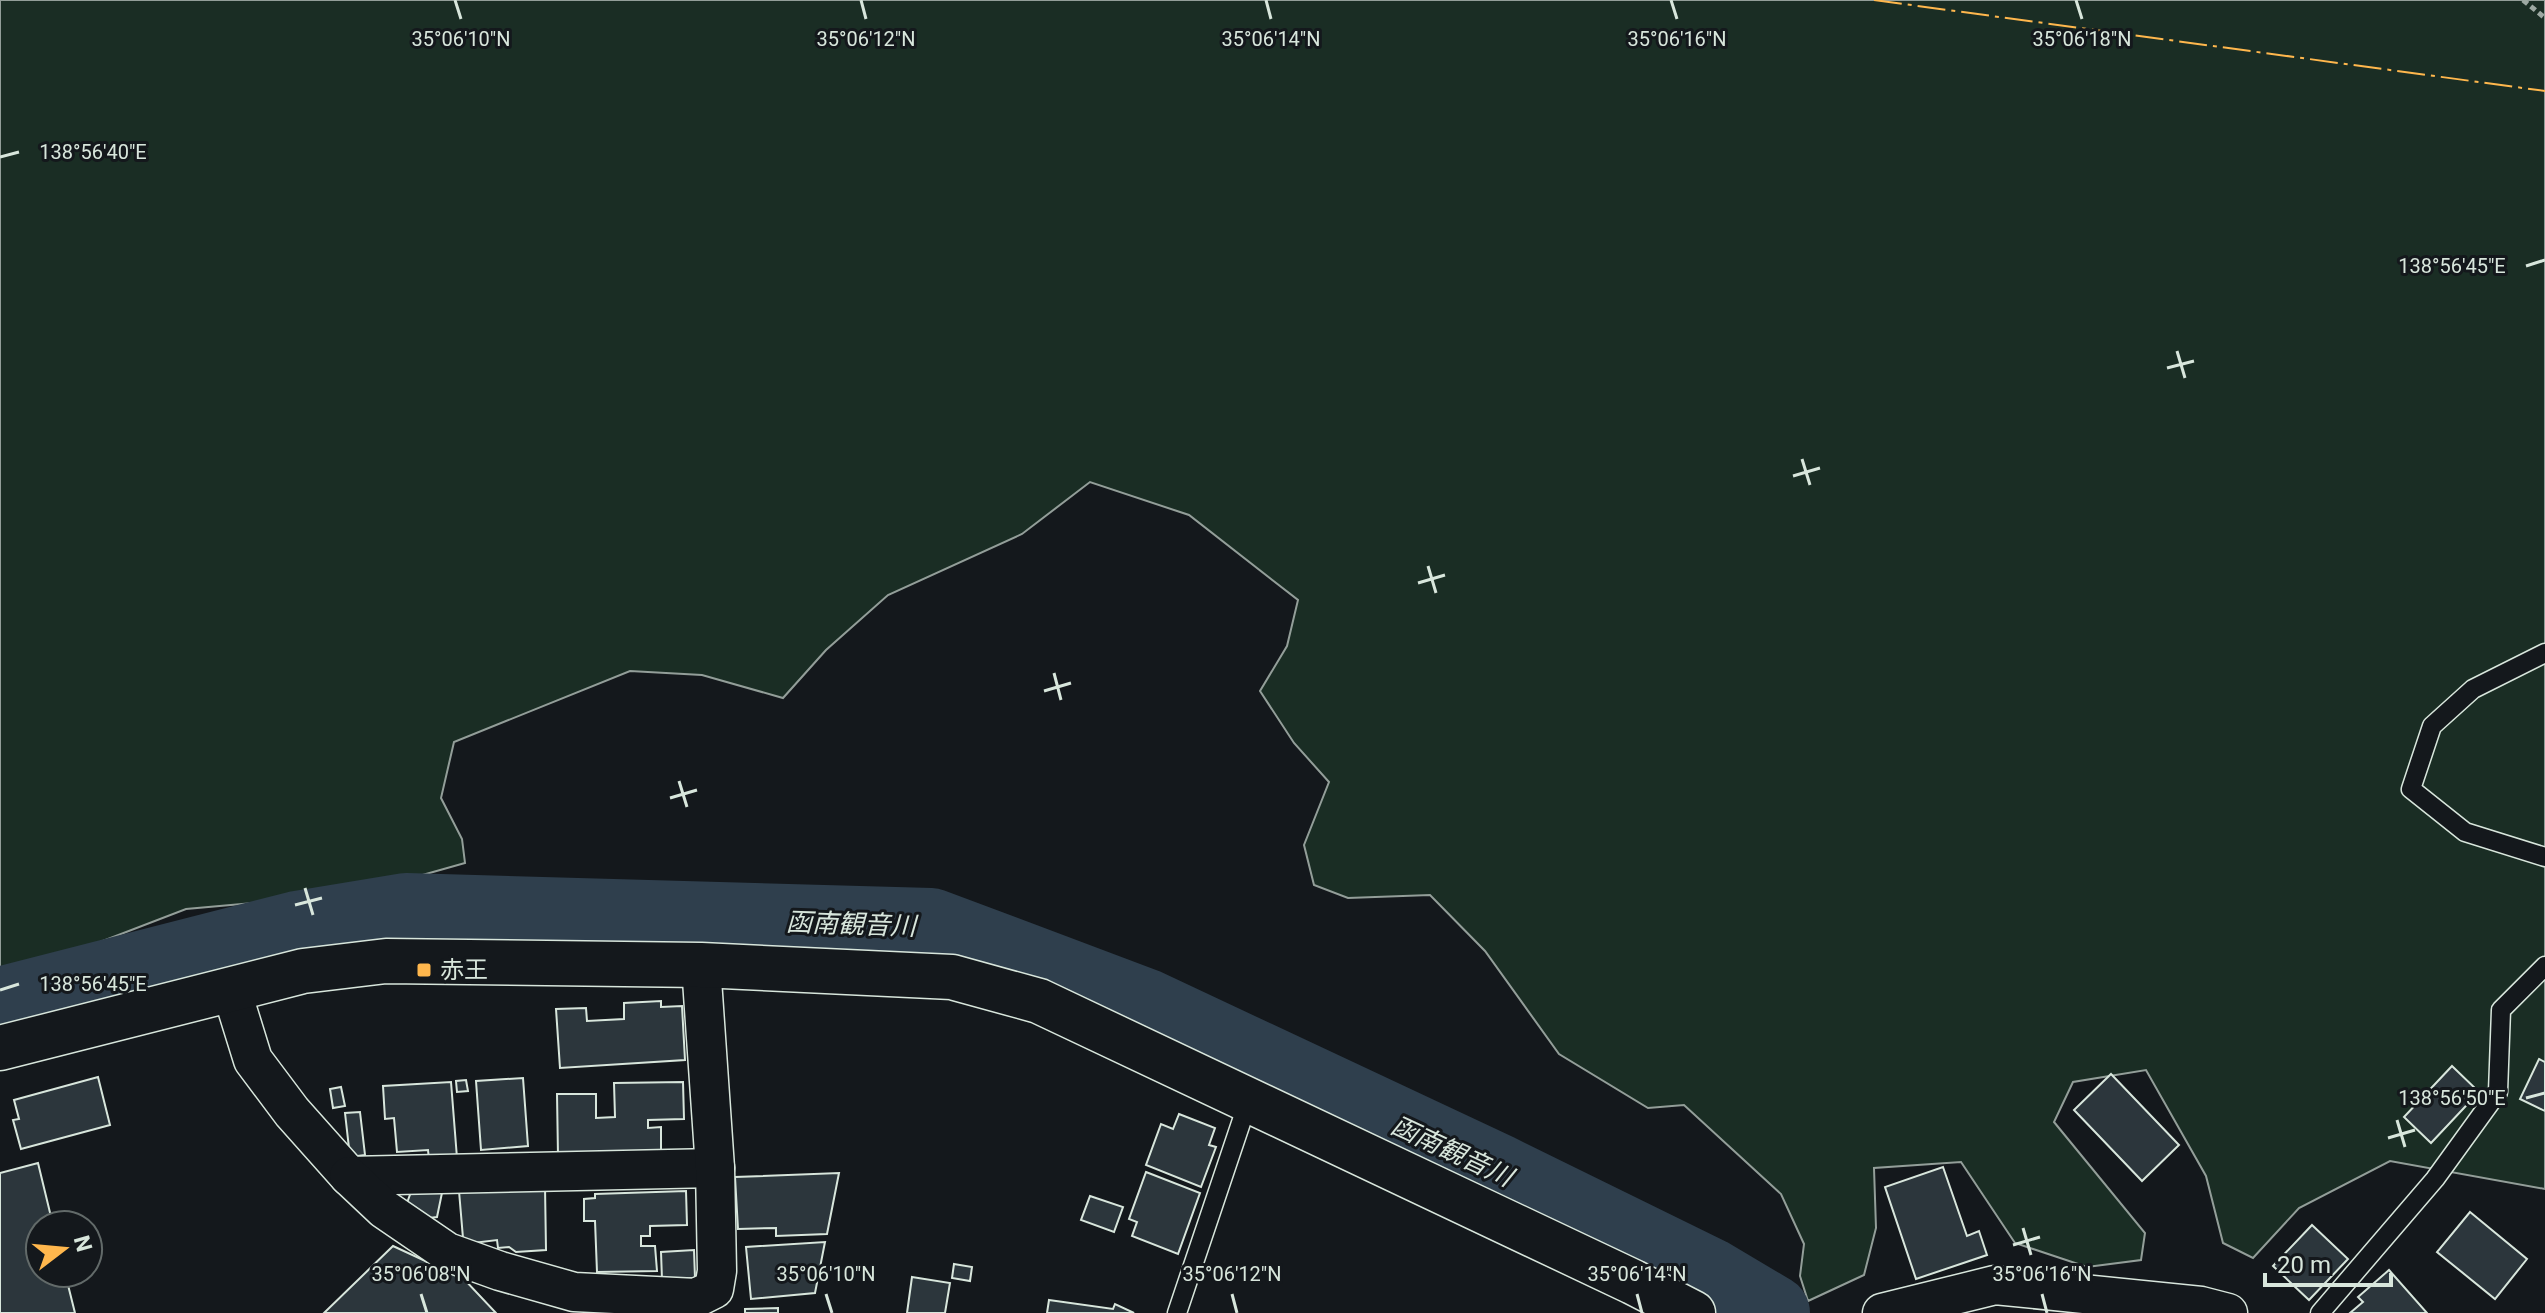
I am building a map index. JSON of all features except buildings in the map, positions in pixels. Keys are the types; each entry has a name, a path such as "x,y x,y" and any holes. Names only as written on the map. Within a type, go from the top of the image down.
{"street":[{"path":"0,1048 303,971 386,961 701,965 952,977 1039,1001 1693,1313"},
{"path":"231,989 253,1060 292,1112 349,1176 384,1209 447,1252 574,1292 696,1298 714,1289 717,1271 715,1168 701,965"},
{"path":"349,1176 715,1168"},
{"path":"1882,1313 1995,1285 2201,1306 2228,1313"}],"lane":[{"path":"2545,653 2473,689 2432,726 2411,789 2465,832 2545,857"},
{"path":"2320,1313 2435,1179 2498,1092 2501,1010 2545,966"},
{"path":"1177,1313 1248,1102"}],"path":[{"path":"2523,0 2545,18"}],"green space":[{"path":"0,0 2545,0 2545,1189 2390,1161 2299,1208 2253,1258 2223,1243 2206,1176 2146,1070 2073,1082 2054,1122 2145,1233 2141,1260 2087,1267 2015,1243 1961,1162 1874,1168 1876,1228 1864,1275 1808,1301 1800,1276 1804,1244 1781,1194 1684,1105 1648,1108 1559,1054 1485,951 1430,895 1348,898 1314,885 1304,845 1329,782 1294,743 1260,691 1287,646 1298,600 1189,515 1090,482 1022,534 888,595 826,650 783,698 702,675 630,671 454,742 441,798 462,839 465,863 355,894 186,909 22,972 0,977"}],"waterway":[{"name":"函南観音川","path":"0,1005 297,929 406,911 931,926 1144,1006 1498,1172 1708,1275 1772,1313"}],"power":[{"path":"1874,0 2545,91"}],"place":[{"name":"赤王","path":"424,970"}]}
